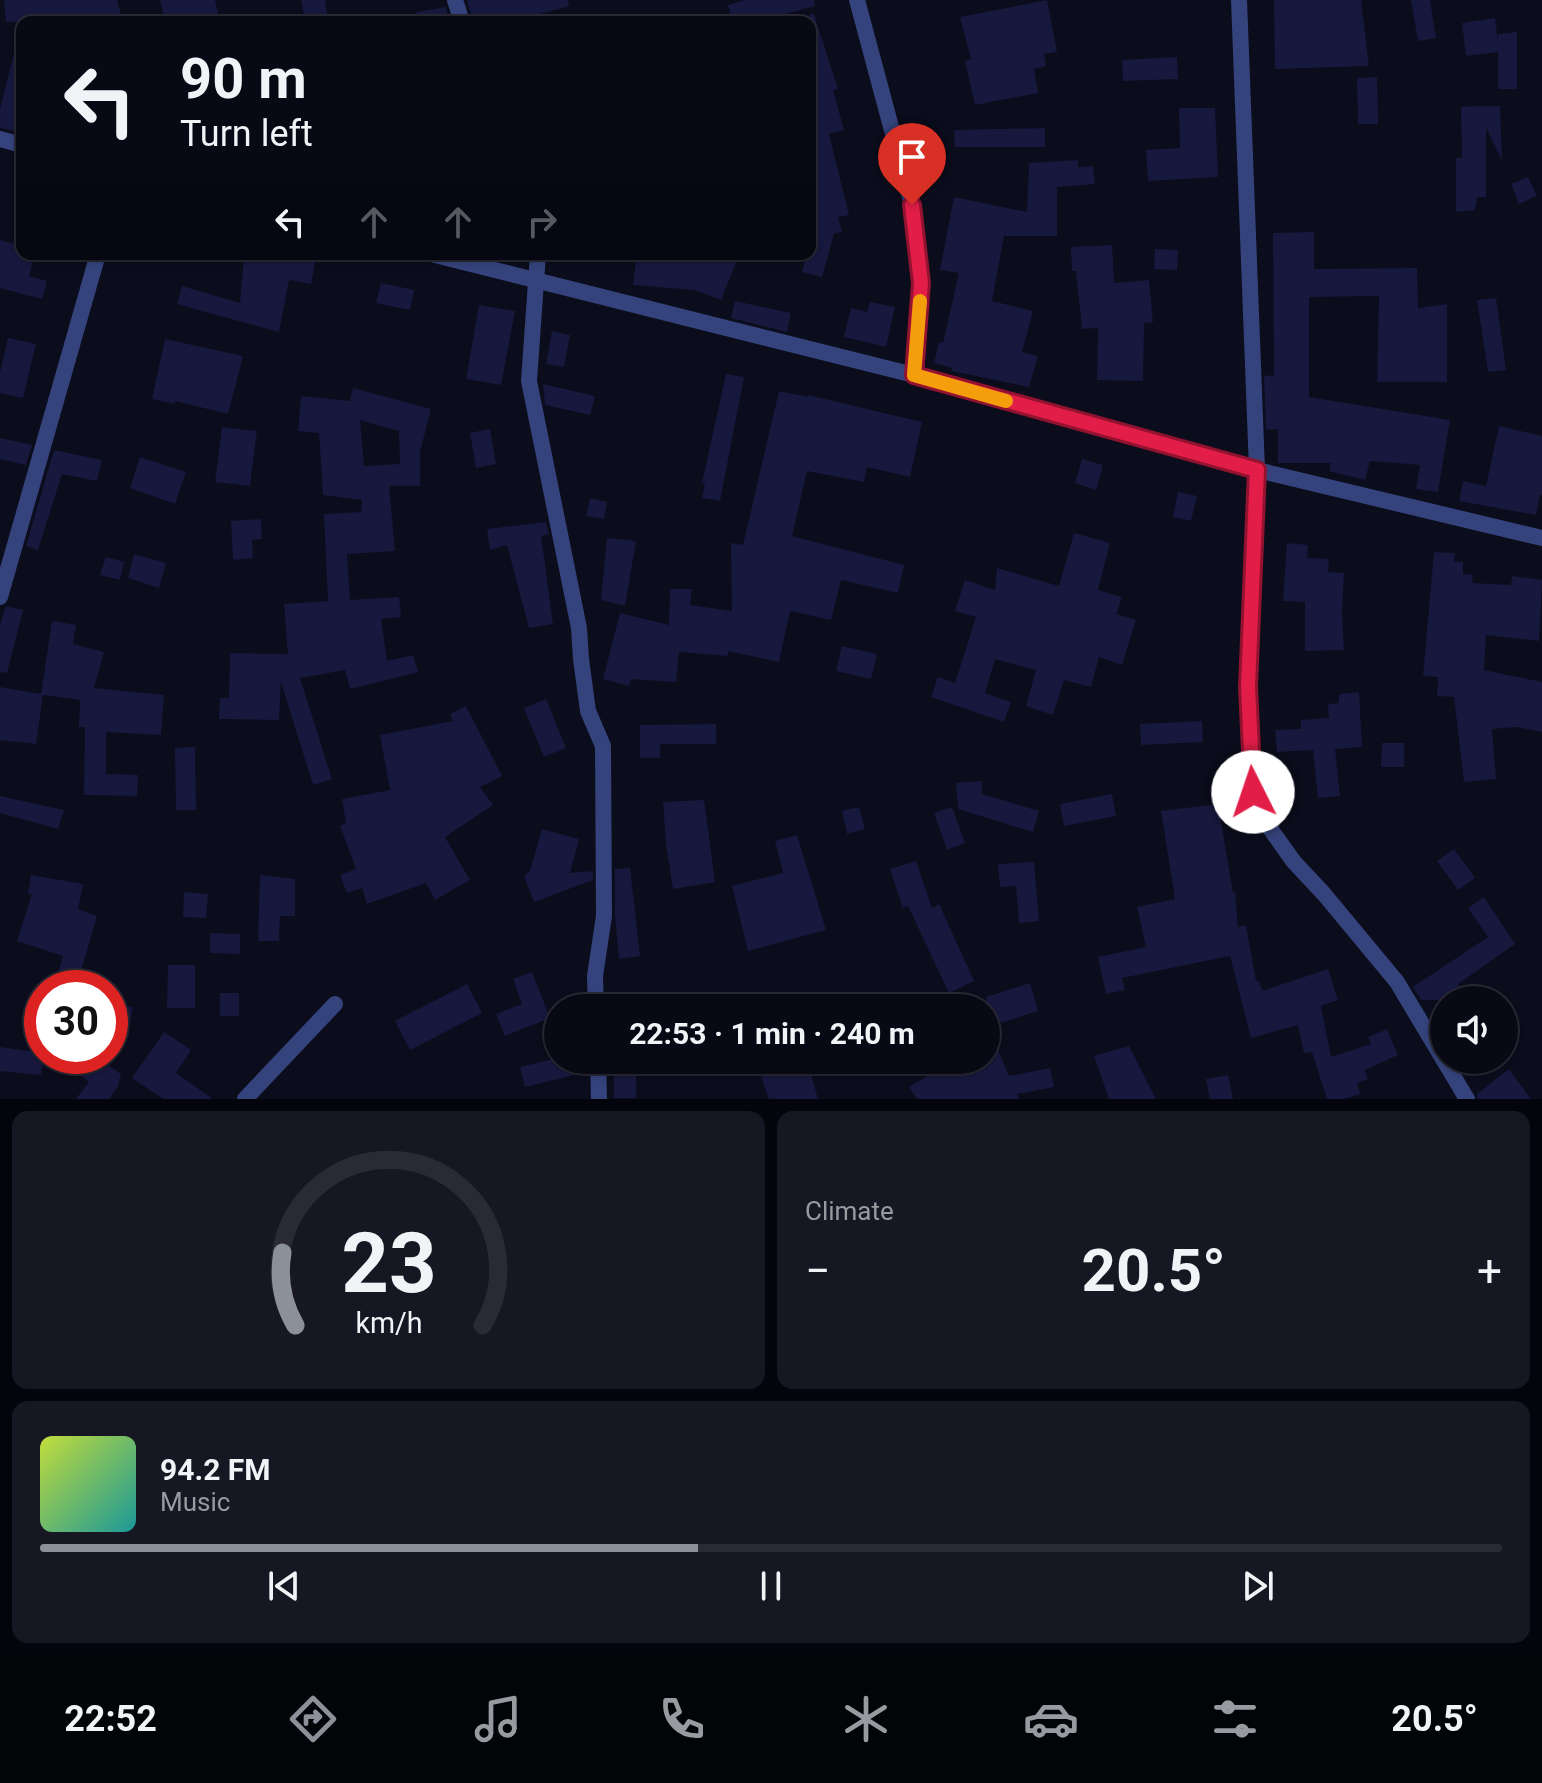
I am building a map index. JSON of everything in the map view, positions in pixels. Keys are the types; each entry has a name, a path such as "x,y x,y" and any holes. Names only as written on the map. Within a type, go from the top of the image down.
{"street":[{"path":"857,0 912,205 921,283 914,375"},
{"path":"1239,0 1257,470 1248,687 1253,792 1259,813 1294,862 1397,982 1467,1099"},
{"path":"0,597 96,260"},
{"path":"454,260 914,375 1257,470 1542,538"},
{"path":"538,260 529,381 579,628 588,711 603,746 604,916 595,976 596,994"},
{"path":"245,1099 335,1004"},
{"path":"598,1074 599,1099"}],"building":[{"path":"4,0 117,0 121,16 16,16 16,22 6,22"},
{"path":"160,0 215,0 219,16 164,16"},
{"path":"301,0 325,0 327,16 304,16"},
{"path":"467,0 568,0 569,6 532,16 471,16"},
{"path":"745,0 814,0 815,6 778,16 731,16 728,5"},
{"path":"1047,0 1057,52 1044,54 1046,66 1034,69 1038,93 975,105 965,61 971,59 960,17"},
{"path":"1274,0 1361,0 1369,66 1275,69"},
{"path":"1411,0 1430,0 1436,38 1418,41"},
{"path":"446,7 448,16 416,16 416,12"},
{"path":"1495,18 1498,41 1498,34 1517,32 1517,89 1498,89 1498,52 1466,56 1462,23"},
{"path":"816,20 838,89 833,90 844,130 829,134 849,215 838,217 842,232 834,234 822,277 802,272 805,260 816,260"},
{"path":"16,49 16,132 0,128 0,109"},
{"path":"1177,57 1178,79 1123,81 1122,60"},
{"path":"1377,77 1378,124 1358,124 1357,78"},
{"path":"1500,106 1502,161 1486,127 1486,197 1477,197 1475,210 1456,212 1456,158 1462,158 1461,107"},
{"path":"1179,108 1215,108 1218,177 1148,181 1146,150 1180,148"},
{"path":"1045,128 1045,147 955,147 954,130"},
{"path":"1078,160 1078,167 1093,166 1095,184 1057,187 1057,236 1004,236 992,301 1033,311 1022,352 1038,356 1029,387 952,371 952,368 934,363 939,342 943,343 959,273 940,270 954,197 1027,212 1029,163"},
{"path":"1528,177 1537,196 1519,204 1511,184"},
{"path":"1314,232 1314,269 1417,268 1418,308 1447,304 1447,382 1377,382 1379,296 1309,297 1309,397 1450,420 1438,492 1416,489 1420,465 1370,461 1365,480 1329,471 1331,463 1278,463 1278,429 1266,430 1264,376 1274,375 1273,233"},
{"path":"0,240 16,244 16,260 33,260 29,276 47,281 42,299 0,288"},
{"path":"1112,245 1114,283 1149,280 1153,322 1144,323 1143,381 1097,380 1098,328 1082,329 1071,247"},
{"path":"1155,249 1178,250 1177,270 1154,269"},
{"path":"244,260 315,262 311,284 289,280 279,332 177,304 182,286 240,303"},
{"path":"636,260 728,260 736,263 721,300 695,290 633,285"},
{"path":"381,283 414,290 410,310 376,303"},
{"path":"1496,298 1506,370 1488,372 1477,300"},
{"path":"735,301 791,313 787,332 731,318"},
{"path":"870,302 895,307 886,347 844,337 851,308 867,312"},
{"path":"479,305 515,311 501,385 466,379"},
{"path":"552,331 570,335 564,367 546,364"},
{"path":"8,338 36,344 23,398 0,393 0,372"},
{"path":"165,339 243,356 228,414 175,401 175,404 152,399"},
{"path":"726,374 744,377 720,501 702,498 705,484 702,483"},
{"path":"543,384 595,396 590,415 545,405"},
{"path":"353,388 431,409 420,452 420,486 389,486 395,551 347,554 350,600 399,597 401,617 381,619 387,661 413,655 418,672 350,689 345,670 300,678 332,779 313,785 281,682 279,720 219,719 220,698 229,698 230,653 288,654 284,604 328,601 324,514 361,512 362,500 323,495 319,433 298,431 301,396 350,401","holes":["360,420 399,431 400,464 364,466"]},
{"path":"779,391 922,422 910,477 867,467 864,482 807,471 792,536 904,565 898,593 841,580 831,620 790,611 779,662 728,651 728,656 679,652 676,682 631,679 629,686 603,679 620,613 669,625 670,589 692,589 690,605 732,611 731,543 743,545"},
{"path":"1499,426 1542,436 1542,495 1536,515 1459,501 1463,481 1486,486"},
{"path":"222,427 257,431 250,486 215,482"},
{"path":"490,429 496,464 476,468 470,433"},
{"path":"0,438 32,445 26,465 0,459"},
{"path":"54,450 102,460 97,481 62,474 38,550 26,546"},
{"path":"140,457 186,472 175,504 130,488"},
{"path":"1082,459 1103,465 1096,490 1075,483"},
{"path":"1178,492 1197,496 1191,521 1173,517"},
{"path":"590,498 607,502 604,519 586,516"},
{"path":"261,519 262,539 252,540 253,558 233,560 231,521"},
{"path":"546,522 549,534 541,536 553,624 529,628 507,545 490,550 487,529"},
{"path":"1074,533 1110,543 1098,590 1122,597 1116,614 1136,620 1122,665 1099,657 1091,687 1064,680 1053,715 1026,706 1036,670 995,659 985,693 1011,702 1004,722 931,697 938,677 955,683 976,617 955,611 965,580 995,590 997,568 1059,586"},
{"path":"607,538 636,541 625,606 601,600"},
{"path":"1287,543 1308,545 1307,558 1329,559 1328,572 1344,573 1344,650 1305,651 1305,602 1283,601"},
{"path":"1434,552 1455,553 1454,562 1463,562 1463,574 1473,575 1472,583 1511,585 1512,576 1542,580 1539,641 1486,635 1484,670 1542,682 1542,732 1517,727 1492,729 1496,779 1464,782 1454,697 1437,696 1438,677 1423,676"},
{"path":"134,554 166,563 159,588 128,578"},
{"path":"106,557 124,562 120,580 100,575"},
{"path":"6,606 23,610 7,673 0,672 0,625"},
{"path":"52,621 76,625 73,644 104,652 94,688 164,695 161,735 106,732 106,774 138,775 137,796 84,795 85,727 79,727 80,700 43,695 36,744 0,740 0,687 41,694"},
{"path":"842,646 877,654 871,679 836,671"},
{"path":"1359,692 1362,747 1335,749 1340,796 1318,798 1313,750 1277,752 1275,730 1301,729 1301,720 1329,718 1328,704 1339,703 1339,694"},
{"path":"546,699 566,748 544,757 524,708"},
{"path":"466,706 502,776 480,787 493,805 445,837 470,880 435,900 426,883 367,904 362,888 347,893 340,875 356,869 340,826 346,823 342,799 390,790 380,735 453,721 450,714"},
{"path":"1202,721 1203,742 1141,745 1140,724"},
{"path":"716,724 716,744 660,744 660,758 640,758 640,725"},
{"path":"1382,743 1404,743 1404,767 1381,767"},
{"path":"195,747 196,810 176,810 175,748"},
{"path":"982,781 982,794 1039,811 1033,832 958,809 956,783"},
{"path":"1112,794 1116,816 1064,826 1060,804"},
{"path":"0,796 64,810 58,829 0,813"},
{"path":"704,800 715,882 673,889 663,802"},
{"path":"1218,804 1235,892 1238,927 1246,925 1256,981 1259,981 1262,991 1328,969 1338,1000 1321,1006 1331,1057 1371,1044 1368,1037 1387,1029 1398,1055 1365,1070 1368,1079 1357,1083 1360,1094 1344,1099 1327,1099 1312,1052 1304,1053 1298,1025 1251,1038 1230,956 1122,978 1125,990 1106,994 1098,957 1146,947 1137,907 1175,899 1161,811"},
{"path":"859,807 865,829 847,834 842,811"},
{"path":"952,807 965,843 947,850 934,813"},
{"path":"542,829 579,839 570,873 593,871 593,880 534,902 524,876 530,871"},
{"path":"797,835 826,930 748,951 732,886 783,873 775,841"},
{"path":"1454,849 1475,878 1458,890 1437,861"},
{"path":"916,861 932,908 939,904 974,981 949,993 908,906 903,908 890,869"},
{"path":"1034,862 1039,921 1019,923 1016,886 1000,887 998,864"},
{"path":"630,868 640,956 619,959 615,869"},
{"path":"31,875 83,884 78,909 97,916 81,970 59,970 63,956 17,941 32,894 28,894"},
{"path":"260,875 295,879 295,916 280,916 279,941 258,941"},
{"path":"184,892 208,894 206,918 183,917"},
{"path":"1484,897 1515,944 1458,984 1460,986 1430,986 1430,1000 1421,1000 1413,987 1488,937 1468,908"},
{"path":"210,933 240,934 240,954 210,953"},
{"path":"168,965 195,965 195,1008 167,1008"},
{"path":"532,972 544,1003 544,1020 505,1036 496,1014 522,1004 513,979"},
{"path":"1030,983 1038,1011 1000,1023 1000,994 995,994"},
{"path":"467,984 482,1013 410,1050 395,1021"},
{"path":"220,993 239,993 239,1016 220,1016"},
{"path":"128,1006 133,1007 128,1029"},
{"path":"164,1032 191,1050 176,1073 213,1099 163,1099 132,1078"},
{"path":"1129,1046 1156,1099 1109,1099 1094,1056"},
{"path":"0,1047 24,1050 24,1073 0,1071"},
{"path":"1000,1055 1009,1076 1050,1068 1054,1087 1017,1094 1019,1099 917,1099 909,1087 931,1074 1000,1074"},
{"path":"544,1061 544,1074 579,1074 525,1087 520,1067"},
{"path":"78,1074 121,1074 118,1086 109,1099 76,1099 89,1082"},
{"path":"614,1074 636,1074 636,1098 614,1098"},
{"path":"760,1074 811,1074 818,1099 769,1099"},
{"path":"1503,1074 1513,1074 1531,1099 1478,1099 1477,1094"},
{"path":"1228,1075 1233,1099 1210,1099 1206,1079"}],"slow traffic":[{"path":"920,301 914,375 1006,401"}],"route":[{"path":"912,205 921,283 914,375 1257,470 1248,687 1253,792"}]}
